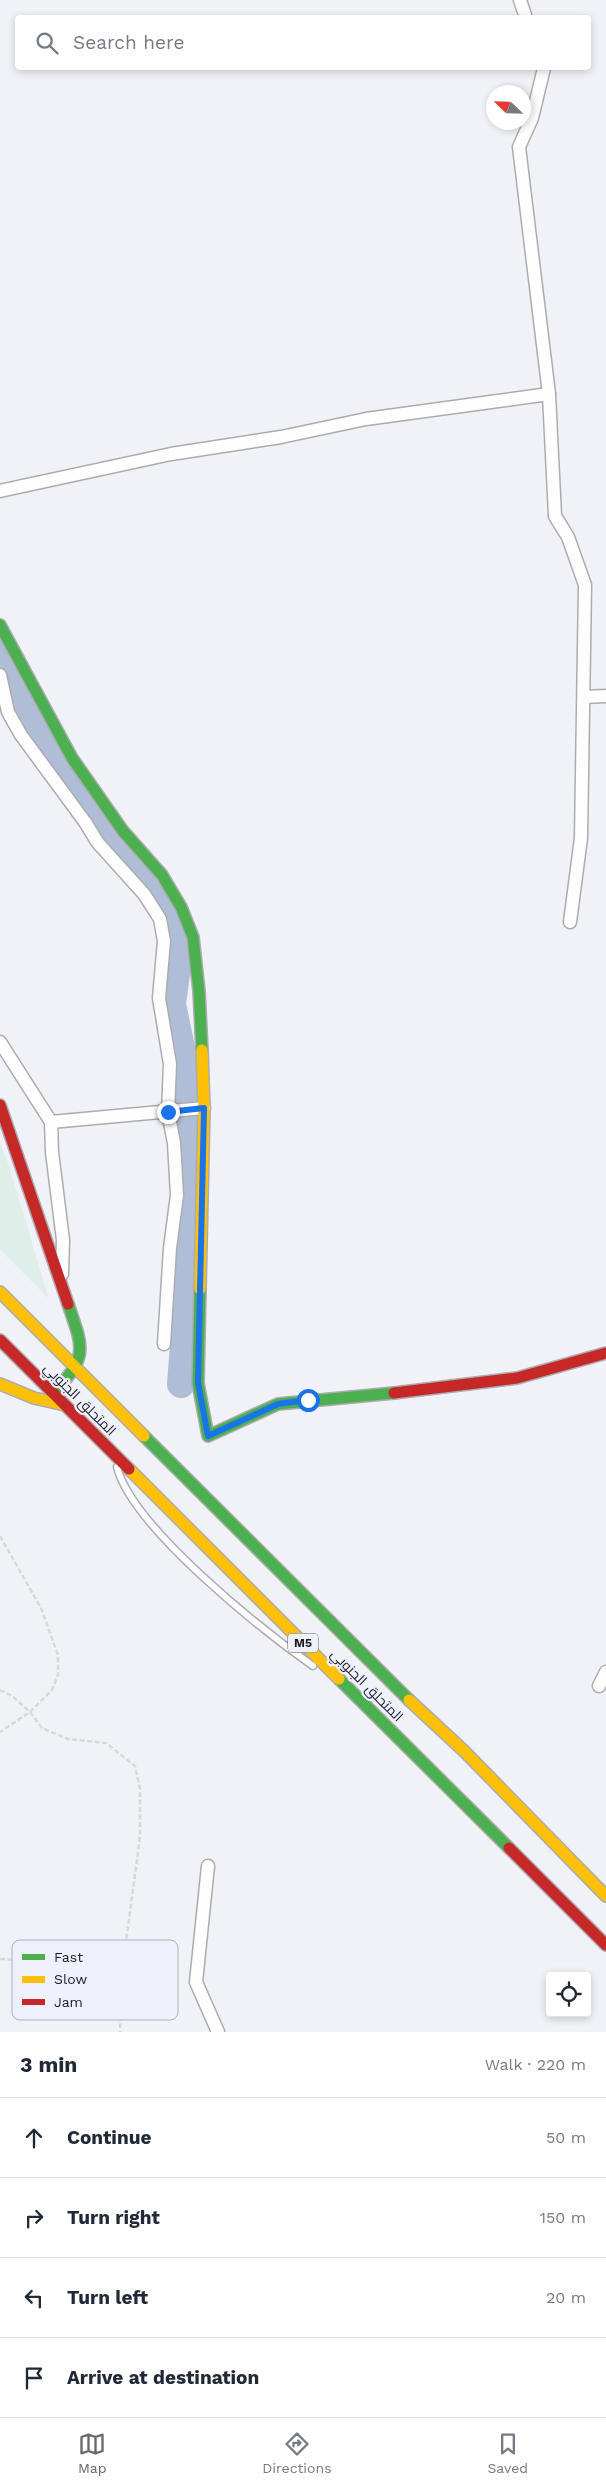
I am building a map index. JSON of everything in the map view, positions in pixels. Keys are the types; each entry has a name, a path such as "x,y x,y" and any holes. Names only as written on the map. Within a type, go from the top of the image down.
{"main road":[{"path":"0,625 72,758 123,831 162,875 181,907 193,937 200,991 204,1108 198,1383 208,1436 278,1404 446,1388 516,1378 606,1353"},
{"path":"0,1106 80,1339 81,1350 76,1369 53,1394"},
{"name":"المتحلق الجنوبي","path":"0,1292 376,1670 464,1752 606,1896"},
{"name":"المتحلق الجنوبي","path":"0,1340 606,1945"},
{"path":"0,1384 34,1398 65,1406"}],"street":[{"path":"520,0 525,15"},
{"path":"544,70 532,118 519,147 549,394 555,516 568,537 585,585 581,838 570,922"},
{"path":"0,490 171,454 281,437 366,419 549,394"},
{"path":"0,675 8,712 21,736 86,822 98,843 144,894 160,919 164,941 159,998 170,1064 168,1112 174,1143 177,1196 170,1248 164,1344"},
{"path":"584,697 606,696"},
{"path":"0,1042 51,1122 52,1152 63,1240 61,1286"},
{"path":"51,1122 204,1108"},
{"path":"599,1686 606,1672"},
{"path":"208,1866 196,1982 218,2032"}],"lane":[{"path":"116,1456 121,1478 128,1492 151,1521 199,1572 273,1636 352,1692"}],"path":[{"path":"0,1536 41,1608 58,1655 58,1675 52,1690 30,1712 0,1732"},
{"path":"0,1690 12,1696 30,1712 42,1728 68,1738 106,1743 135,1766 140,1789 140,1837 126,1940"}],"shaded area":[{"path":"0,1142 8,1163 49,1299 0,1250"}],"waterway":[{"path":"0,647 18,678 28,720 65,770 91,815 115,847 148,879 173,920 177,967 172,1004 183,1057 193,1203 185,1249 185,1332 181,1384"}],"traffic: fast":[{"path":"0,625 72,758 123,831 162,875 181,907 193,937 199,991 202,1050"},
{"path":"200,1289 198,1383 208,1436 278,1404 394,1393"},
{"path":"53,1393 72,1370 80,1352 80,1343 68,1304"},
{"path":"144,1436 409,1700"},
{"path":"339,1679 509,1848"}],"traffic: slow":[{"path":"200,1289 204,1108 202,1050"},
{"path":"0,1292 144,1436"},
{"path":"0,1384 34,1398 65,1405"},
{"path":"129,1469 339,1679"},
{"path":"409,1700 464,1751 606,1896"}],"traffic: jam":[{"path":"0,1105 68,1304"},
{"path":"0,1340 129,1469"},
{"path":"394,1393 517,1378 606,1353"},
{"path":"509,1848 606,1945"}],"route":[{"path":"168,1112 204,1108 198,1383 208,1436 278,1404 308,1400"}]}
